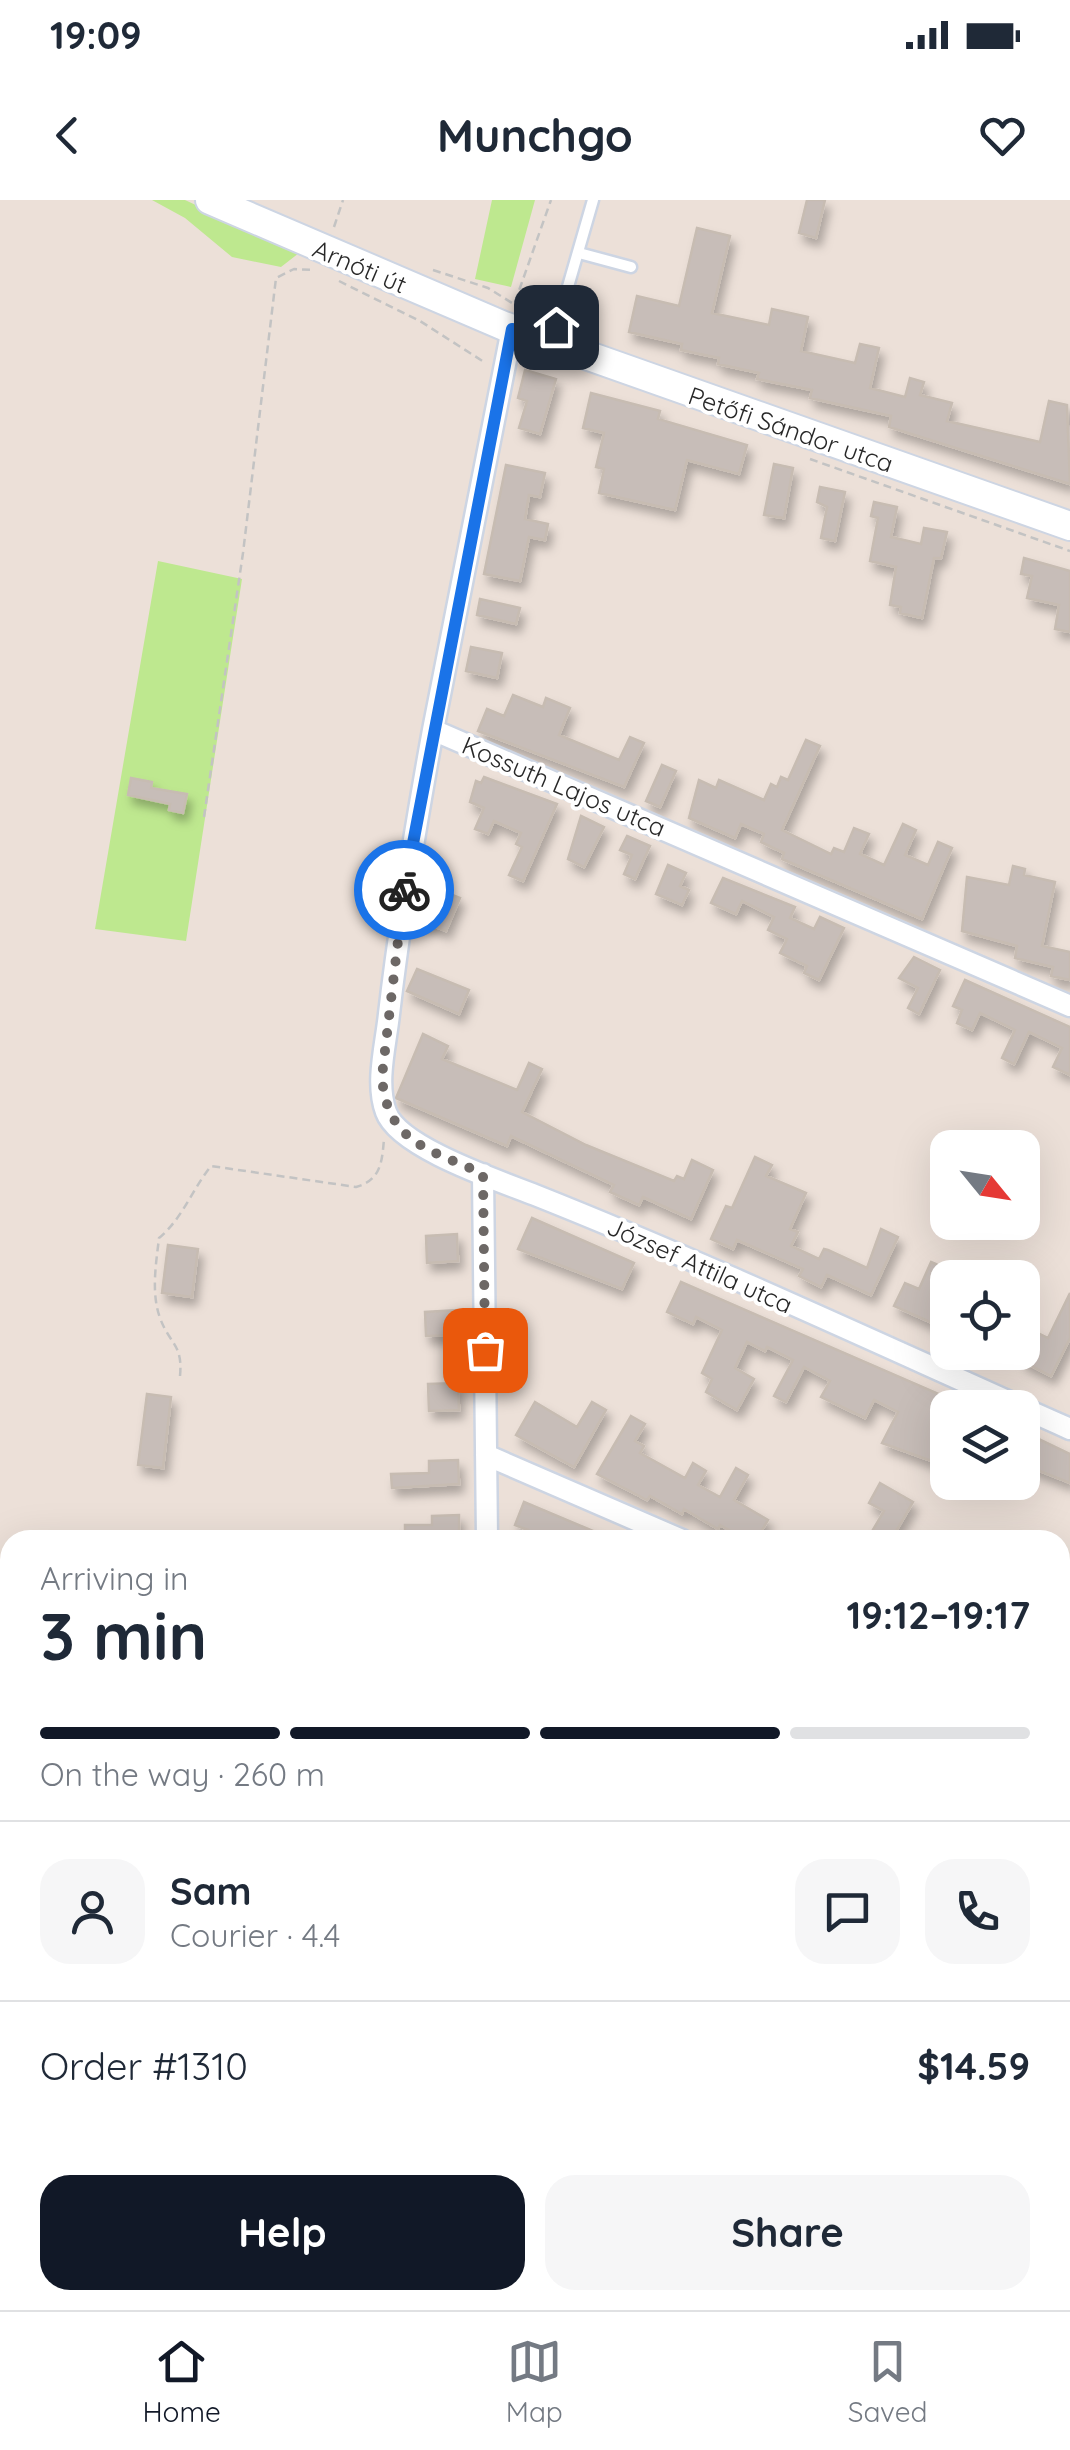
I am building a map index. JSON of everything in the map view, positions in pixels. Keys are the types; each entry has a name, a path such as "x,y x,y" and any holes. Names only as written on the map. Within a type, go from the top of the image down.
{"main road":[{"name":"Arnóti út","path":"210,200 324,262 508,327"},
{"name":"Petőfi Sándor utca","path":"508,327 1070,526"}],"street":[{"name":"Kossuth Lajos utca","path":"508,327 505,364 433,730 1070,1006"},
{"path":"386,1112 382,1076 400,916 433,730"},
{"name":"József Attila utca","path":"386,1112 394,1126 414,1141 483,1174 607,1224 1070,1428"},
{"path":"483,1174 487,1530"},
{"path":"486,1455 659,1530"}],"lane":[{"path":"551,343 593,200"},
{"path":"579,253 631,267"}],"path":[{"path":"204,817 243,553 276,278 294,268 324,262 343,200"},
{"path":"508,327 551,200"},
{"path":"338,281 420,321 474,356 505,364"},
{"path":"180,1376 182,1353 160,1318 154,1276 159,1238 176,1223 211,1166 356,1187 367,1184 382,1164 386,1112"}],"green space":[{"path":"152,200 185,200 299,253 281,267 232,257 185,218"},
{"path":"492,200 535,200 511,287 475,279"},
{"path":"158,561 242,579 186,941 95,929"}],"building":[{"path":"807,200 825,200 816,238 799,233"},
{"path":"697,228 730,236 712,313 769,325 772,309 808,317 801,351 855,363 860,344 879,348 870,388 905,397 910,378 924,382 920,395 952,403 947,421 1040,442 1049,401 1067,405 1070,484 889,427 891,416 810,398 812,390 757,379 759,373 718,364 719,358 681,350 682,344 629,332 637,296 679,306"},
{"path":"525,370 556,379 540,434 519,428 527,401 518,398"},
{"path":"591,393 660,411 658,419 747,445 739,474 687,460 675,510 599,493 604,469 596,467 604,433 583,428"},
{"path":"774,464 793,468 784,518 764,515"},
{"path":"506,465 545,473 540,497 529,495 525,519 548,524 545,540 529,537 520,581 484,574"},
{"path":"820,487 845,492 835,541 821,538 827,507 817,502"},
{"path":"874,502 897,507 891,537 921,544 924,528 947,532 941,558 934,558 922,618 900,613 901,607 890,605 896,567 870,561 878,518 871,516"},
{"path":"1024,558 1070,571 1070,632 1055,629 1059,605 1027,598 1032,576 1021,574"},
{"path":"480,599 520,608 516,624 477,615"},
{"path":"471,647 502,653 497,678 466,671"},
{"path":"513,695 543,707 546,698 570,708 559,735 619,760 630,737 644,743 624,787 478,731 487,709 504,716"},
{"path":"806,740 820,746 782,830 831,854 834,848 844,852 854,828 869,834 860,854 884,865 903,824 916,830 905,855 928,865 938,842 952,848 922,919 782,859 784,853 761,842 764,834 741,824 735,838 689,818 699,780 716,788 719,780 764,800 771,784 777,787 781,777 788,780"},
{"path":"662,765 676,771 660,807 646,801"},
{"path":"484,777 557,804 523,881 509,875 522,847 516,844 521,833 494,821 488,834 475,829 484,808 470,802 476,781 481,783"},
{"path":"131,778 152,782 151,788 187,794 183,813 169,810 170,804 128,795"},
{"path":"581,816 604,827 584,867 568,859"},
{"path":"627,836 650,846 635,879 624,874 632,855 620,850"},
{"path":"668,865 686,873 680,886 689,890 682,905 656,894"},
{"path":"1013,866 1025,869 1024,875 1055,882 1042,946 1070,952 1070,980 1051,976 1053,967 1015,958 1017,946 962,931 967,877 1009,885"},
{"path":"723,878 795,907 790,918 814,929 820,917 844,928 819,980 804,973 807,966 780,953 787,939 768,930 774,917 742,901 736,914 711,903"},
{"path":"437,889 460,898 446,931 417,920 428,892 434,895"},
{"path":"914,957 940,970 919,1014 908,1008 918,988 899,978"},
{"path":"417,969 469,990 459,1014 407,991"},
{"path":"965,980 1070,1027 1070,1075 1053,1067 1062,1048 1029,1032 1014,1064 1002,1058 1015,1030 980,1013 972,1030 957,1023 962,1010 953,1006"},
{"path":"423,1034 448,1046 442,1059 517,1090 529,1063 542,1069 522,1112 586,1145 674,1181 677,1176 684,1179 692,1160 713,1170 691,1219 643,1197 639,1205 610,1192 614,1185 511,1136 507,1146 396,1098"},
{"path":"755,1157 772,1165 766,1176 806,1193 790,1229 798,1232 791,1246 819,1259 824,1249 828,1250 867,1268 881,1229 898,1237 871,1295 827,1275 821,1287 799,1276 803,1269 737,1240 733,1249 711,1239 726,1206 732,1208"},
{"path":"532,1218 634,1263 622,1289 518,1249"},
{"path":"457,1234 458,1261 427,1263 426,1236"},
{"path":"168,1245 198,1249 192,1297 162,1293"},
{"path":"930,1264 930,1322 894,1306 905,1283 919,1289"},
{"path":"681,1282 930,1390 930,1460 882,1443 898,1412 874,1400 865,1418 821,1397 830,1381 804,1367 786,1402 774,1396 793,1360 747,1342 735,1368 754,1379 737,1410 706,1392 712,1379 702,1373 722,1330 696,1317 693,1324 667,1312"},
{"path":"1070,1293 1070,1338 1051,1376 1039,1370 1040,1334 1048,1338"},
{"path":"457,1310 458,1335 426,1336 425,1312"},
{"path":"458,1383 459,1410 429,1411 428,1384"},
{"path":"147,1394 171,1397 163,1468 138,1465"},
{"path":"535,1402 577,1427 592,1402 606,1410 574,1467 516,1435"},
{"path":"631,1416 645,1424 635,1441 644,1446 640,1453 685,1478 693,1463 706,1471 698,1485 720,1497 736,1468 748,1475 734,1500 768,1520 762,1530 729,1530 720,1525 718,1529 684,1509 682,1514 650,1496 647,1500 597,1474"},
{"path":"1040,1440 1070,1454 1070,1483 1040,1471"},
{"path":"458,1460 459,1484 392,1488 391,1474 429,1473 429,1461"},
{"path":"880,1483 913,1502 897,1530 873,1530 884,1511 869,1503"},
{"path":"524,1502 591,1530 528,1530 515,1525"},
{"path":"459,1515 459,1530 405,1530 405,1525 432,1525 432,1516"}],"way so far":[{"path":"404,890 382,1076 384,1104 390,1120 402,1133 483,1174 485,1350"}],"route":[{"path":"404,890 512,329 551,343 556,327"}]}
